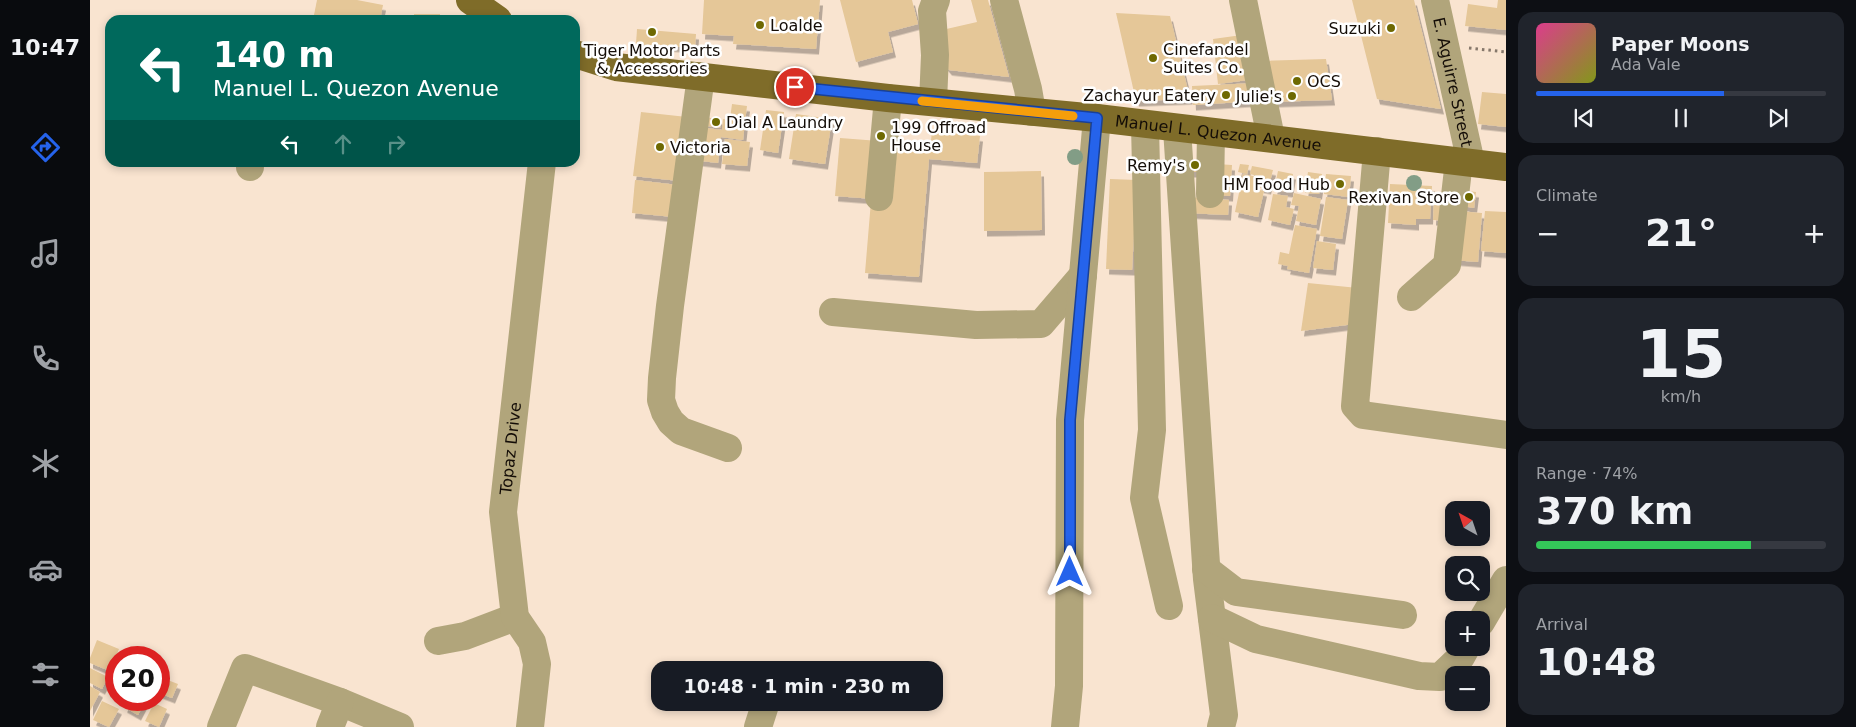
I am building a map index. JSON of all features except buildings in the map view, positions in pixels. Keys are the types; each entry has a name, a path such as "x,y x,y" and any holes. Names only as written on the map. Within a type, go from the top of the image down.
{"main road":[{"path":"470,0 491,15"},
{"name":"Manuel L. Quezon Avenue","path":"580,56 616,67 888,98 1097,118 1506,167"}],"street":[{"path":"933,102 935,55 932,11 936,0"},
{"path":"1004,0 1028,89 1032,112"},
{"path":"1243,0 1271,138"},
{"name":"E. Aguirre Street","path":"1411,297 1447,265 1465,162 1435,0"},
{"path":"702,76 670,306 661,400 671,422 681,431 728,448"},
{"path":"879,197 888,98"},
{"path":"1064,727 1069,686 1070,420 1097,118"},
{"path":"1145,125 1152,430 1144,498 1169,606"},
{"path":"1177,129 1206,569 1224,715 1221,727"},
{"path":"1210,194 1211,132"},
{"path":"1377,151 1354,406 1363,415 1506,435"},
{"name":"Topaz Drive","path":"530,727 537,664 532,642 516,618 503,512 541,167"},
{"path":"833,312 976,325 1041,324 1083,275"},
{"path":"1206,569 1236,592 1403,615"},
{"path":"1488,611 1506,580"},
{"path":"438,640 465,636 516,618"},
{"path":"1212,618 1256,639 1419,676 1440,676 1462,656"},
{"path":"221,727 245,668 340,702 399,727"},
{"path":"330,727 340,702"},
{"path":"758,727 763,711"}],"path":[{"path":"1445,48 1506,52"}],"slow traffic":[{"path":"922,101 1073,116"}],"place":[{"name":"Loalde","path":"760,25"},
{"name":"Suzuki","path":"1391,28"},
{"name":"Tiger Motor Parts & Accessories","path":"652,32"},
{"name":"Cinefandel Suites Co.","path":"1153,58"},
{"name":"OCS","path":"1297,81"},
{"name":"Zachayur Eatery","path":"1226,95"},
{"name":"Julie's","path":"1292,96"},
{"name":"Dial A Laundry","path":"716,122"},
{"name":"199 Offroad House","path":"881,136"},
{"name":"Victoria","path":"660,147"},
{"name":"Remy's","path":"1195,165"},
{"name":"HM Food Hub","path":"1340,184"},
{"name":"Rexivan Store","path":"1469,197"}],"route":[{"path":"795,87 1097,118 1070,420 1070,572"}]}
